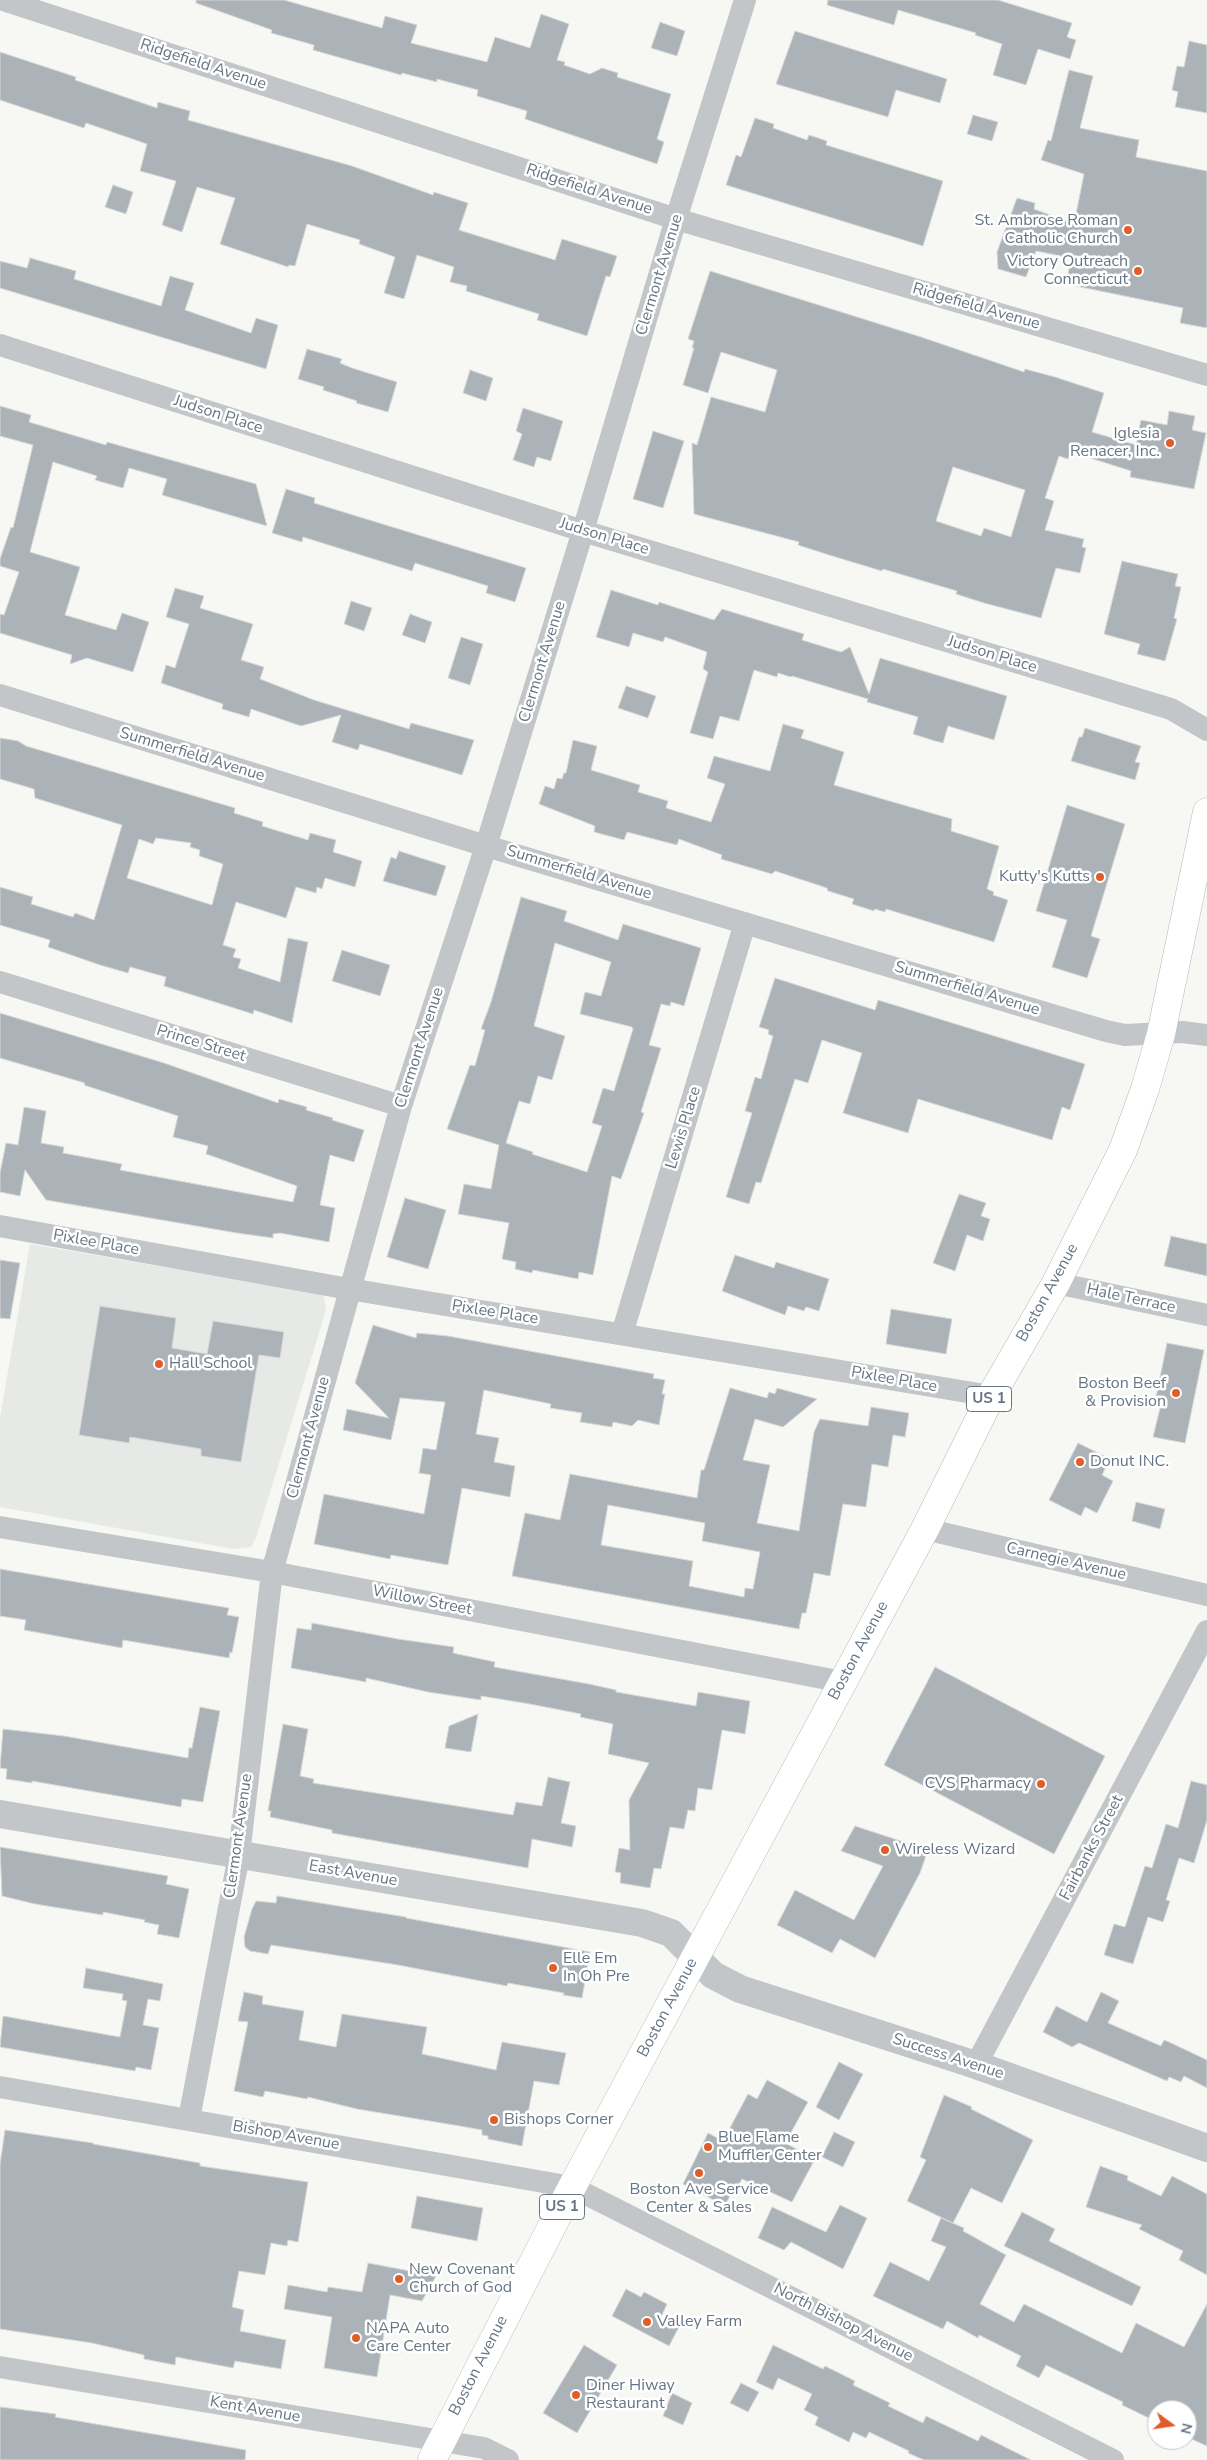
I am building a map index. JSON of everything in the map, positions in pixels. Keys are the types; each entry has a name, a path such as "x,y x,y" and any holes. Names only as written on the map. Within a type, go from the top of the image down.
{"main road":[{"name":"Boston Avenue","path":"436,2451 572,2187 925,1529 991,1396 1056,1283 1123,1150 1145,1089 1161,1034 1207,812"}],"street":[{"name":"Ridgefield Avenue","path":"3,0 676,219 1207,375"},
{"name":"Clermont Avenue","path":"189,2119 238,1855 272,1572 401,1106 486,846 676,219 745,0"},
{"name":"Judson Place","path":"0,345 583,531 1171,709 1207,730"},
{"name":"Summerfield Avenue","path":"0,696 486,846 1106,1031 1126,1035 1182,1032 1207,1034"},
{"name":"Lewis Place","path":"622,1334 745,923"},
{"name":"Prince Street","path":"0,982 401,1106"},
{"name":"Pixlee Place","path":"0,1226 349,1289 991,1396"},
{"name":"Hale Terrace","path":"1056,1283 1207,1315"},
{"name":"Willow Street","path":"0,1527 272,1572 843,1682"},
{"name":"Carnegie Avenue","path":"925,1529 1207,1595"},
{"name":"Fairbanks Street","path":"976,2065 1207,1632"},
{"name":"East Avenue","path":"0,1814 642,1923 671,1933 696,1957"},
{"name":"Success Avenue","path":"696,1957 713,1975 740,1990 976,2065 1207,2148"},
{"name":"Bishop Avenue","path":"0,2087 572,2187"},
{"name":"North Bishop Avenue","path":"572,2187 1113,2460"},
{"name":"Kent Avenue","path":"0,2367 436,2451 484,2448 508,2460"}],"shaded area":[{"name":"Hall School","path":"30,1244 320,1294 324,1297 326,1310 256,1538 251,1547 233,1549 0,1507 0,1418"}],"building":[{"path":"196,0 284,0 382,28 385,16 417,25 411,43 487,62 495,37 530,48 541,14 569,24 557,60 565,62 564,65 590,74 602,68 618,73 617,77 671,94 657,139 664,142 657,164 525,119 527,111 477,96 478,90 437,79 437,82 402,73 401,75 313,50 314,45 271,33 272,30 196,3"},
{"path":"828,0 998,0 1072,23 1067,37 1076,40 1070,59 1038,49 1026,85 993,75 1002,44 975,35 976,33 898,10 894,25 827,5"},
{"path":"660,22 685,31 677,56 651,48"},
{"path":"795,31 947,79 940,103 896,90 888,117 776,84"},
{"path":"1189,41 1207,45 1207,113 1175,107 1178,92 1172,90 1177,66 1184,67"},
{"path":"0,52 76,77 75,80 157,108 158,102 190,111 188,120 352,166 433,195 434,192 468,203 459,230 555,260 562,239 617,256 610,277 606,276 587,336 537,320 539,314 466,291 467,286 450,282 454,267 417,255 404,299 384,293 395,257 359,244 360,240 307,224 295,266 289,265 288,267 220,244 235,198 197,187 182,232 162,225 176,181 140,171 147,144 86,123 84,128 0,100"},
{"path":"1069,70 1093,76 1080,128 1139,140 1136,157 1207,171 1207,328 1180,323 1183,308 1066,284 1071,258 1036,251 1026,277 998,269 997,252 1017,198 1035,203 1034,209 1074,224 1084,174 1041,160 1048,140 1051,141"},
{"path":"973,115 998,122 992,141 967,134"},
{"path":"755,118 774,124 773,128 807,140 809,135 827,141 826,145 943,181 923,246 726,185 736,155 741,157"},
{"path":"113,185 133,192 126,214 105,207"},
{"path":"30,258 76,271 74,279 161,306 170,276 194,283 185,310 251,333 256,318 278,325 266,369 0,288 0,261 27,268"},
{"path":"710,271 921,337 1024,372 1025,369 1104,393 1092,432 1136,445 1141,420 1167,425 1169,411 1195,416 1192,430 1206,433 1194,489 1130,477 1131,471 1084,456 1083,458 1070,454 1068,459 1059,456 1045,498 1054,501 1045,530 1084,539 1082,547 1086,548 1080,573 1056,568 1041,618 984,603 956,594 957,591 883,569 882,571 798,545 799,542 694,514 692,443 697,445 711,397 765,412 777,370 721,352 708,393 683,385 694,348 692,348 694,341 688,339","holes":["953,467 1025,490 1011,537 984,528 981,536 936,521"]},
{"path":"307,349 342,359 340,363 397,382 388,412 356,403 357,401 323,390 324,387 298,379"},
{"path":"470,370 493,378 486,401 463,393"},
{"path":"0,406 31,415 29,422 106,445 107,442 256,484 267,526 162,495 167,479 129,468 123,488 95,480 97,476 53,462 30,552 80,567 65,615 116,630 122,613 149,622 133,672 87,658 70,664 72,655 0,633 0,614 4,615 19,572 0,566 0,559 11,527 13,528 33,445 0,436"},
{"path":"523,408 563,421 551,461 537,457 534,467 513,460 522,434 516,431"},
{"path":"653,431 684,441 663,508 633,499"},
{"path":"286,489 315,498 314,503 526,568 515,602 486,593 488,586 415,563 412,571 303,537 302,542 272,533"},
{"path":"1122,561 1178,574 1175,586 1181,587 1174,618 1177,619 1165,661 1137,654 1140,644 1104,634"},
{"path":"175,588 204,596 200,608 253,624 241,660 264,667 260,679 314,700 409,729 411,723 474,740 462,775 360,744 358,750 332,742 341,715 301,726 251,709 249,717 222,709 223,704 161,683 166,665 175,668 189,624 166,617"},
{"path":"611,590 658,605 659,602 714,620 722,609 804,634 802,640 841,652 850,647 869,694 880,658 1007,696 994,740 948,726 943,743 935,741 913,734 918,717 867,702 868,699 792,676 778,673 777,677 754,670 739,721 720,716 713,739 690,733 708,672 703,669 707,652 665,637 663,642 633,633 629,647 596,637"},
{"path":"351,601 372,608 364,631 344,624"},
{"path":"410,614 432,622 425,643 402,635"},
{"path":"461,637 483,644 470,685 448,678"},
{"path":"626,686 656,696 648,718 618,708"},
{"path":"783,724 804,730 801,738 844,752 834,785 952,819 951,831 999,846 987,889 994,892 993,895 1008,900 994,942 886,909 885,912 875,909 874,911 852,904 854,899 828,891 827,888 775,871 772,874 721,859 722,855 679,839 677,845 627,832 624,840 594,832 595,826 539,804 545,786 554,789 557,778 562,779 564,773 566,773 573,740 597,746 591,770 640,785 638,792 668,801 666,808 711,822 725,784 707,778 714,756 770,771"},
{"path":"1085,728 1141,746 1135,762 1140,763 1135,780 1071,761 1079,737 1082,737"},
{"path":"0,738 18,741 26,746 235,808 234,813 263,822 262,826 308,840 310,833 336,840 333,852 362,861 355,887 325,878 322,889 317,887 316,893 296,887 286,918 236,902 223,945 236,949 233,957 241,959 238,968 280,982 288,938 308,942 292,1023 254,1010 253,1014 164,986 166,977 130,967 128,973 100,965 48,947 50,940 0,925 0,887 33,897 31,904 73,917 75,913 94,920 122,825 35,798 34,789 0,779","holes":["156,838 191,843 190,847 200,850 199,856 223,864 212,905 127,878 139,839 153,844"]},
{"path":"1067,805 1125,824 1091,936 1100,939 1087,978 1052,967 1067,920 1036,911"},
{"path":"399,851 446,866 436,896 383,881 391,857 396,859"},
{"path":"521,897 567,911 564,921 618,940 623,924 701,948 684,1006 671,1002 670,1006 661,1004 649,1045 661,1048 641,1112 644,1113 621,1179 612,1176 593,1275 579,1272 578,1279 533,1270 532,1273 515,1269 516,1262 502,1259 509,1223 458,1214 464,1184 491,1189 499,1145 447,1129 470,1065 475,1066 485,1030 481,1029 491,1002","holes":["555,943 611,962 601,996 585,992 580,1014 632,1027 633,1029 614,1091 603,1088 592,1123 602,1126 587,1172 532,1154 533,1152 506,1143 519,1101 530,1104 538,1076 552,1080 565,1036 534,1026"]},
{"path":"342,950 390,965 380,996 332,981"},
{"path":"775,978 875,1010 878,1000 1085,1064 1070,1110 1062,1107 1052,1140 918,1099 908,1133 843,1113 862,1053 822,1040 808,1083 795,1079 761,1183 756,1182 749,1204 726,1197 752,1113 745,1111 755,1077 761,1079 773,1036 768,1034 769,1030 759,1027"},
{"path":"0,1013 164,1063 278,1103 279,1099 307,1107 306,1110 364,1130 354,1162 330,1155 320,1205 335,1208 329,1242 280,1233 273,1234 273,1238 237,1233 46,1200 25,1170 20,1196 0,1192 0,1173 6,1143 18,1145 24,1107 46,1111 41,1143 64,1147 63,1153 122,1164 120,1170 293,1202 297,1186 206,1154 208,1146 173,1137 178,1116 84,1085 85,1083 0,1058"},
{"path":"959,1194 986,1203 981,1216 990,1219 983,1241 967,1235 955,1271 933,1263"},
{"path":"405,1198 446,1210 428,1269 387,1257"},
{"path":"1171,1236 1207,1244 1207,1276 1164,1266"},
{"path":"735,1255 774,1268 776,1262 829,1279 819,1311 806,1307 804,1311 788,1306 785,1315 722,1291"},
{"path":"0,1260 20,1263 10,1319 0,1318"},
{"path":"100,1306 176,1318 172,1348 207,1354 213,1321 284,1332 280,1358 259,1355 241,1462 201,1456 201,1449 130,1437 129,1443 79,1435"},
{"path":"891,1309 952,1319 946,1354 886,1344"},
{"path":"373,1325 416,1338 417,1333 448,1336 654,1374 653,1378 665,1380 662,1394 665,1394 659,1425 638,1420 632,1426 613,1422 612,1427 580,1422 582,1413 550,1408 551,1404 484,1390 476,1434 499,1438 494,1462 515,1466 510,1497 462,1488 448,1565 391,1555 390,1559 314,1544 324,1494 424,1514 431,1475 419,1473 423,1448 436,1450 445,1402 400,1398 391,1440 343,1430 347,1409 389,1418 355,1383"},
{"name":"Boston Beef & Provision","path":"1167,1343 1204,1350 1185,1443 1153,1437 1161,1404 1155,1402"},
{"path":"730,1388 767,1398 769,1392 775,1394 777,1388 817,1399 783,1427 755,1419 743,1460 770,1465 757,1523 799,1531 814,1432 820,1419 868,1426 871,1407 909,1413 905,1437 893,1435 888,1467 872,1464 866,1507 843,1504 830,1576 814,1573 806,1613 802,1613 799,1629 512,1576 525,1513 560,1520 570,1474 697,1498 701,1470 704,1470","holes":["608,1505 705,1523 702,1541 760,1552 753,1589 745,1588 744,1597 689,1586 693,1561 601,1545"]},
{"path":"1078,1443 1110,1459 1102,1475 1113,1481 1097,1513 1085,1507 1081,1516 1049,1500"},
{"path":"1136,1502 1165,1509 1160,1529 1132,1521"},
{"path":"0,1569 229,1608 227,1615 239,1617 232,1653 230,1652 229,1658 123,1640 122,1648 24,1630 26,1620 0,1616"},
{"path":"312,1623 454,1647 453,1653 495,1662 494,1667 589,1684 616,1690 616,1692 696,1706 698,1692 750,1701 745,1734 722,1730 712,1790 698,1788 695,1811 688,1810 684,1829 670,1827 661,1869 654,1868 650,1888 620,1883 621,1873 615,1872 619,1848 630,1850 629,1800 649,1763 608,1754 613,1724 580,1717 581,1714 530,1704 481,1696 481,1700 428,1692 366,1678 366,1682 291,1668 297,1628 311,1630"},
{"path":"935,1667 1105,1756 1054,1854 884,1765"},
{"path":"200,1707 220,1711 203,1802 182,1799 181,1807 32,1781 32,1783 6,1779 7,1769 0,1768 3,1729 64,1736 188,1758 189,1748 192,1748"},
{"path":"478,1714 471,1752 445,1748 449,1726"},
{"path":"283,1724 308,1729 300,1776 314,1779 313,1783 513,1815 516,1802 542,1806 548,1777 570,1782 561,1823 576,1826 572,1847 532,1839 528,1868 332,1833 332,1830 270,1817 271,1811 268,1811"},
{"path":"1191,1781 1207,1785 1207,1820 1194,1863 1179,1858 1166,1900 1170,1901 1163,1922 1148,1917 1133,1964 1104,1955 1114,1924 1125,1927 1145,1866 1152,1868 1166,1824 1178,1828"},
{"path":"855,1826 928,1850 920,1873 875,1958 840,1939 832,1953 777,1925 795,1890 854,1920 883,1866 841,1851"},
{"path":"0,1847 168,1876 166,1884 189,1889 179,1938 157,1934 159,1925 144,1922 145,1920 103,1912 103,1915 35,1904 2,1896"},
{"path":"277,1896 406,1917 590,1952 582,1998 508,1983 507,1986 398,1965 271,1945 268,1954 250,1951 245,1947 244,1937 252,1909 256,1901 276,1903"},
{"path":"86,1968 163,1984 160,2001 148,1999 143,2025 159,2028 151,2070 136,2067 135,2071 0,2047 3,2016 120,2037 127,2001 122,2000 123,1994 83,1988"},
{"path":"244,1992 263,1996 262,2004 304,2011 299,2040 336,2047 342,2014 427,2027 422,2054 496,2070 502,2042 566,2053 559,2085 534,2081 522,2146 488,2139 488,2136 482,2135 482,2130 357,2109 308,2097 307,2099 265,2091 263,2097 234,2091 248,2022 238,2021"},
{"path":"1101,1992 1119,2001 1108,2023 1161,2046 1164,2040 1207,2060 1207,2088 1184,2076 1181,2082 1169,2077 1167,2081 1079,2043 1072,2047 1043,2032 1056,2006 1087,2022"},
{"path":"839,2062 863,2074 839,2120 816,2107"},
{"path":"767,2080 808,2102 785,2143 815,2159 792,2202 742,2179 738,2186 735,2185 725,2206 683,2184 708,2133 723,2141 748,2094 757,2099"},
{"path":"944,2095 972,2107 971,2109 1033,2140 1002,2203 971,2188 953,2223 907,2201 926,2160 920,2157"},
{"path":"5,2130 93,2143 200,2163 200,2166 308,2182 298,2242 288,2240 287,2246 271,2243 265,2275 239,2271 232,2307 244,2310 240,2331 286,2340 281,2369 235,2361 233,2368 176,2357 175,2365 144,2359 144,2355 92,2343 0,2329 0,2164"},
{"path":"834,2132 855,2142 843,2167 822,2157"},
{"path":"1100,2166 1128,2176 1127,2180 1161,2196 1172,2176 1207,2194 1207,2275 1179,2260 1183,2251 1139,2229 1142,2225 1086,2207"},
{"path":"417,2196 483,2208 477,2241 411,2228"},
{"path":"840,2205 867,2218 843,2269 791,2242 784,2250 758,2238 772,2207 826,2232"},
{"path":"1022,2212 1055,2229 1049,2241 1141,2287 1132,2306 1004,2246"},
{"path":"941,2218 964,2228 963,2231 1006,2255 980,2304 1014,2322 1024,2304 1122,2353 1136,2323 1184,2347 1207,2304 1207,2446 1197,2442 1197,2400 1147,2400 1147,2417 1122,2405 1123,2402 1046,2365 1039,2378 1016,2366 1021,2356 979,2335 978,2338 947,2321 943,2329 873,2296 890,2262 929,2281 946,2247 931,2241"},
{"path":"368,2263 436,2276 422,2301 390,2295 377,2377 324,2368 332,2317 284,2309 288,2285 327,2292 328,2287 362,2292"},
{"name":"Valley Farm","path":"626,2289 641,2297 644,2292 667,2304 661,2317 679,2327 669,2346 612,2316"},
{"name":"Diner Hiway Restaurant","path":"584,2345 617,2365 577,2433 543,2413"},
{"path":"773,2345 823,2369 825,2366 855,2381 853,2385 890,2403 888,2406 923,2423 926,2416 978,2441 981,2435 1031,2460 924,2460 869,2432 866,2438 853,2432 849,2442 815,2425 818,2417 804,2410 812,2394 778,2378 773,2390 756,2382"},
{"path":"741,2383 759,2392 748,2412 730,2403"},
{"path":"672,2393 692,2403 683,2425 663,2416"},
{"path":"0,2407 56,2414 55,2417 246,2450 245,2460 0,2460"}],"place":[{"name":"St. Ambrose Roman Catholic Church","path":"1128,230"},
{"name":"Victory Outreach Connecticut","path":"1138,271"},
{"name":"Iglesia Renacer, Inc.","path":"1170,443"},
{"name":"Kutty's Kutts","path":"1100,877"},
{"name":"Hall School","path":"159,1364"},
{"name":"Boston Beef & Provision","path":"1176,1393"},
{"name":"Donut INC.","path":"1080,1462"},
{"name":"CVS Pharmacy","path":"1041,1784"},
{"name":"Wireless Wizard","path":"885,1850"},
{"name":"Elle Em In Oh Pre","path":"553,1968"},
{"name":"Bishops Corner","path":"494,2120"},
{"name":"Blue Flame Muffler Center","path":"708,2147"},
{"name":"Boston Ave Service Center & Sales","path":"699,2173"},
{"name":"New Covenant Church of God","path":"399,2279"},
{"name":"Valley Farm","path":"647,2322"},
{"name":"NAPA Auto Care Center","path":"356,2338"},
{"name":"Diner Hiway Restaurant","path":"576,2395"}]}
